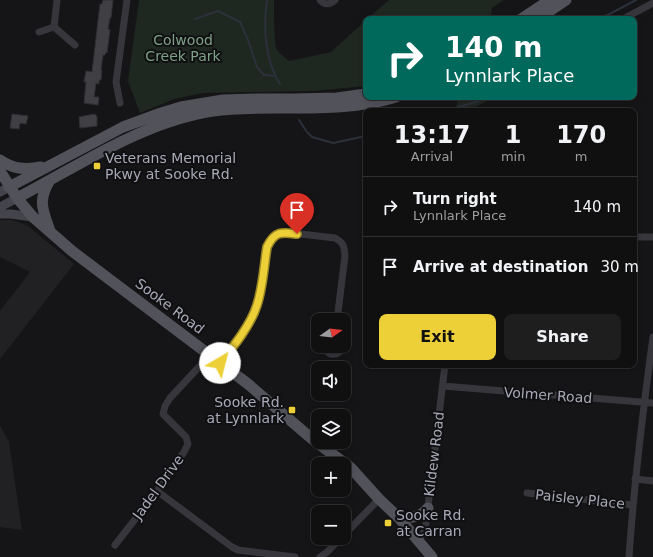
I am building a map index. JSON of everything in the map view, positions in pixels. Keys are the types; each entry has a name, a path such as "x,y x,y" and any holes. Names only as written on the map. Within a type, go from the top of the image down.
{"main road":[{"path":"526,16 550,0"},
{"path":"542,16 566,0"},
{"path":"5,189 123,127 161,112 223,100 337,98 363,94"},
{"path":"0,207 99,153 161,124 197,114 234,109 339,107 382,100"},
{"path":"0,160 22,169 33,169 55,163"},
{"name":"Sooke Road","path":"0,171 5,189 17,198 33,216 51,232 116,285 248,384 311,438 351,468 379,499 399,518 430,555"},
{"path":"50,180 45,188 42,206 51,232"},
{"path":"0,214 33,216"},
{"path":"399,518 418,516 428,508"}],"street":[{"path":"54,27 57,0"},
{"path":"120,103 116,82 127,0"},
{"path":"320,0 325,4 329,4 335,0"},
{"path":"629,16 653,4"},
{"path":"39,32 54,27"},
{"path":"54,27 75,45"},
{"path":"220,363 251,320 257,307 267,247 270,240 275,235 284,232 335,238 342,242 345,256 338,313"},
{"path":"637,237 653,237"},
{"path":"628,557 635,479 653,337"},
{"name":"Jadel Drive","path":"115,545 157,491 188,444 186,437 163,414 165,406 170,398 210,355"},
{"name":"Kildew Road","path":"418,540 425,531 445,368"},
{"name":"Volmer Road","path":"443,386 653,403"},
{"path":"635,479 653,481"},
{"path":"157,491 232,547 244,554 295,557"},
{"name":"Paisley Place","path":"527,493 633,505"},
{"path":"351,528 379,499"},
{"path":"320,557 334,545"}],"shaded area":[{"path":"0,220 12,220 28,226 74,264 0,359 0,311 30,272 0,257"},
{"path":"0,425 9,442 22,530 0,527"}],"green space":[{"name":"Colwood Creek Park","path":"139,0 274,0 276,47 277,50 289,61 331,52 363,23 363,86 314,91 203,93 174,99 140,113 128,81"},
{"path":"389,0 504,0 492,8 491,16 370,16"},
{"path":"458,100 490,100 472,108 456,108"}],"building":[{"path":"103,0 113,0 108,29 110,30 107,53 106,52 105,55 103,55 101,80 99,80 99,84 96,83 94,97 99,97 98,105 84,103 86,82 84,82 86,71 92,72 100,4 102,4"},
{"path":"12,114 28,116 26,124 20,123 19,129 10,128"},
{"path":"94,114 97,117 97,126 80,128 79,117"}],"waterway":[{"path":"267,0 265,21 266,44 271,65 280,84"},
{"path":"606,16 636,0"},
{"path":"195,19 218,11 240,22 257,67 264,75 275,76"},
{"path":"456,108 480,100"},
{"path":"299,120 312,137 333,143 363,137"}],"place":[{"name":"Veterans Memorial Pkwy at Sooke Rd.","path":"97,166"},
{"name":"Sooke Rd. at Lynnlark","path":"292,410"},
{"name":"Sooke Rd. at Carran","path":"388,523"}],"route":[{"path":"220,363 251,320 257,307 267,247 270,240 275,235 284,232 297,234"}]}
